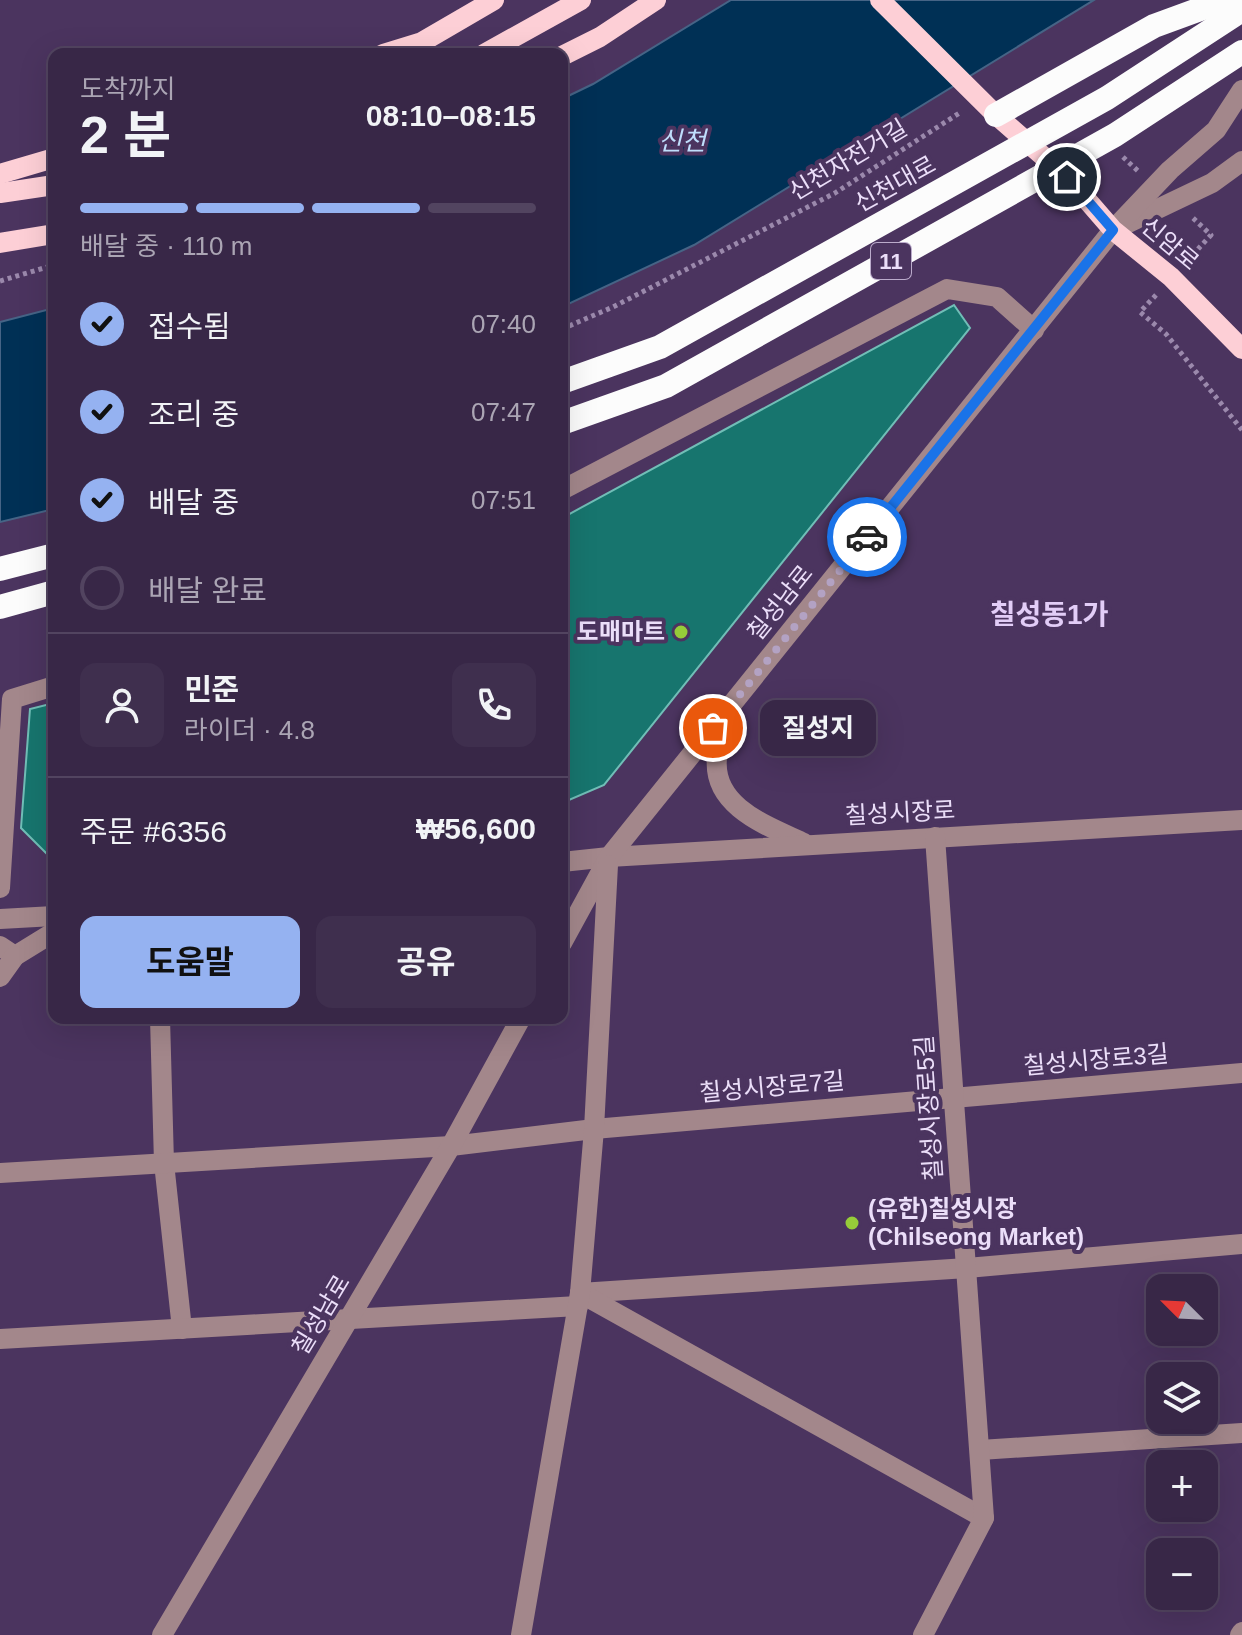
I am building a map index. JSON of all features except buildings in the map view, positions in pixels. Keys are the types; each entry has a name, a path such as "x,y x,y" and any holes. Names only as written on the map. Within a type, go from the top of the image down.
{"highway":[{"path":"996,115 1154,26 1225,0"},
{"name":"신천대로","path":"568,380 660,347 1107,98 1242,10"},
{"name":"11","path":"568,421 666,386 1115,135 1242,52"},
{"path":"0,569 48,557"},
{"path":"0,607 48,594"}],"main road":[{"path":"402,48 422,42 494,0"},
{"path":"495,48 581,0"},
{"path":"568,53 600,37 656,0"},
{"name":"신암로","path":"880,0 996,115 1067,177 1113,230 1171,277 1242,349"},
{"path":"0,174 48,160"},
{"path":"0,193 48,186"},
{"path":"0,243 48,235"}],"street":[{"name":"칠성남로","path":"568,932 609,857 1113,230 1162,178 1216,130 1242,90"},
{"path":"1113,230 1212,183 1242,161"},
{"path":"568,487 947,289 997,297 1034,330"},
{"path":"0,888 12,699 48,688"},
{"path":"730,706 716,761 721,786 730,800 750,817 808,845"},
{"name":"칠성시장로","path":"568,861 1242,820"},
{"name":"칠성시장로5길","path":"935,837 984,1518"},
{"path":"521,1635 579,1300 594,1129 609,857"},
{"path":"0,919 48,916"},
{"path":"0,977 8,951 48,934"},
{"path":"160,1024 164,1163 182,1329"},
{"name":"칠성남로","path":"162,1635 451,1146 515,1024"},
{"name":"칠성시장로3길","path":"954,1098 1242,1073"},
{"name":"칠성시장로7길","path":"0,1173 451,1146 594,1129 954,1098"},
{"path":"0,1339 348,1321 1242,1244"},
{"path":"579,1300 772,1400 984,1518 923,1635"},
{"path":"980,1450 1242,1433"}],"path":[{"name":"신천자전거길","path":"568,326 613,307 835,193 964,110"},
{"path":"0,281 48,267"},
{"path":"1140,312 1166,334 1242,430"}],"water":[{"name":"신천","path":"731,0 1094,0 694,245 568,304 568,96"},
{"path":"48,310 48,510 0,522 0,322"}],"way so far":[{"path":"713,728 867,537"}],"place":[{"name":"도매마트","path":"681,632"},
{"name":"질성지","path":"713,728"},
{"name":"(유한)칠성시장 (Chilseong Market)","path":"852,1223"}],"district":[{"name":"칠성동1가","path":"1049,614"}],"route":[{"path":"867,537 1113,230 1067,177"}]}
